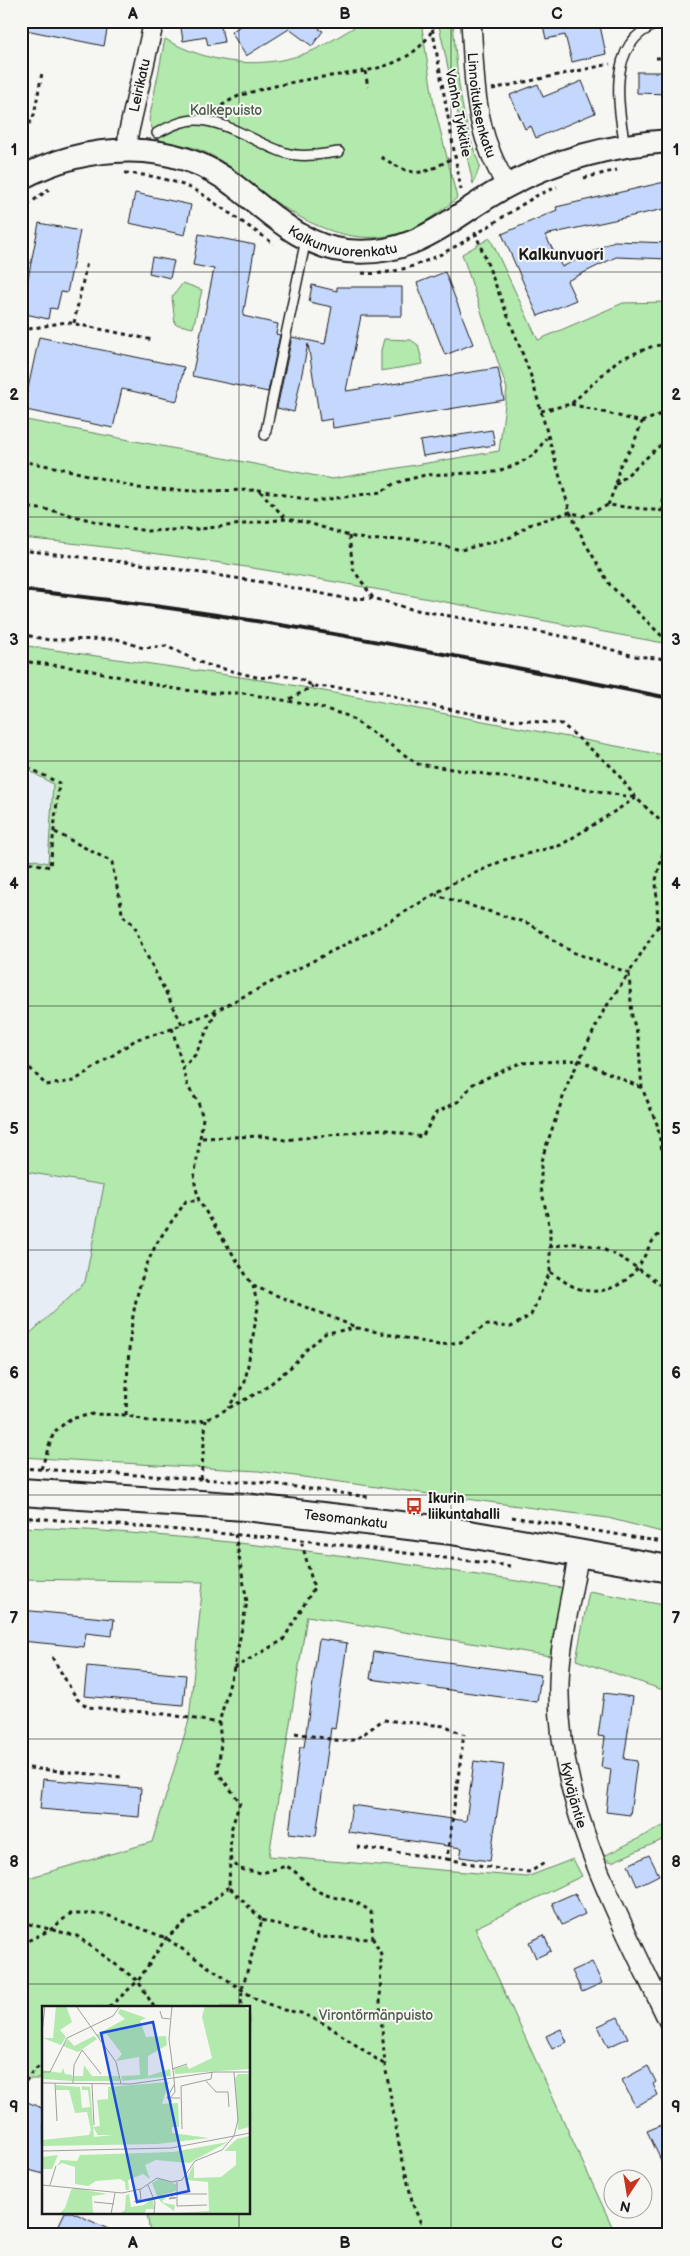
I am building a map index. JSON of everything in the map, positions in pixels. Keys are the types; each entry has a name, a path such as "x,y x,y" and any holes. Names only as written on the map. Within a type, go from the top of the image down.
{"main road":[{"name":"Tesomankatu","path":"21,1492 245,1507 452,1531 669,1569"}],"street":[{"name":"Leirikatu","path":"128,150 128,135 154,21"},
{"name":"Linnoituksenkatu","path":"471,21 476,93 489,150 506,186"},
{"name":"Kalkunvuorenkatu","path":"21,178 46,165 76,155 128,150 190,161 213,171 282,225 304,248 382,251 408,245 425,237 466,209 531,174 584,154 625,146 669,141"},
{"name":"Kylväjäntie","path":"579,1552 559,1682 561,1739 567,1774 588,1846 669,2022"}],"lane":[{"path":"625,146 618,111 617,93 623,61 637,34 652,24 667,21"},
{"path":"157,133 174,124 197,120 229,128 287,154 307,155 339,152"},
{"path":"265,435 304,248"},
{"path":"21,1230 21,1255"}],"path":[{"name":"Vanha Tykkitie","path":"431,21 466,209"},
{"path":"197,120 242,94 283,84 365,72 395,62 419,48 432,33 436,21"},
{"path":"656,58 669,58"},
{"path":"476,93 574,70 623,61"},
{"path":"365,72 368,87"},
{"path":"21,138 34,115 42,73"},
{"path":"381,157 410,171 423,173 456,156"},
{"path":"579,180 622,169"},
{"path":"123,172 162,178 186,186 199,192 263,238 304,248"},
{"path":"354,272 370,274 401,269 426,261 476,234 538,196 562,185"},
{"path":"21,210 55,186"},
{"path":"476,234 530,373 570,512 585,544 610,585 669,643"},
{"path":"74,324 87,262"},
{"path":"21,327 29,329 66,322 153,340"},
{"path":"571,404 618,360 653,346 669,344"},
{"path":"541,411 571,404 642,422 669,411"},
{"path":"608,505 616,485 619,467 633,445 642,422"},
{"path":"616,485 665,440 669,434"},
{"path":"21,461 60,468 139,488 186,491 259,490 315,501 381,492 395,483 425,474 495,472 518,464 535,454 547,437"},
{"path":"663,511 665,440"},
{"path":"259,490 287,519"},
{"path":"21,507 50,510 110,525 147,531 200,529 287,519 309,523 369,540 415,539 461,550 511,538 529,525 570,512 583,516 608,505 663,511 669,516"},
{"path":"350,536 353,569 373,598"},
{"path":"21,550 139,563 268,583 349,599 373,598 411,609 566,637 634,656 669,659"},
{"path":"21,634 50,640 117,639 143,648 166,646 204,664 260,678 280,676 298,678 313,686 379,690 412,702 495,718 562,724 614,769 636,798 669,830 656,880 658,926 669,944"},
{"path":"21,661 84,669 176,689 213,693 243,693 289,700 348,716 418,764 587,788 636,798"},
{"path":"289,700 313,686"},
{"path":"21,764 59,783 50,868 28,862 21,865"},
{"path":"21,1055 25,1063 46,1085 74,1080 137,1039 172,1028 217,1010 383,925 436,895 453,883 504,860 561,845 636,798"},
{"path":"55,832 112,862 115,886 121,896 122,915 134,925 143,948 182,1024"},
{"path":"436,895 530,924 572,952 629,973"},
{"path":"253,1286 358,1328 438,1345 460,1342 486,1325 511,1327 531,1314 550,1272 550,1230 541,1188 540,1161 568,1083 604,1010 658,926"},
{"path":"629,973 632,1017 638,1036 642,1088 657,1124 662,1150 669,1155"},
{"path":"182,1069 195,1054 217,1010"},
{"path":"172,1028 188,1087 198,1102 203,1118 202,1138 194,1179 199,1201 253,1286 258,1307 245,1382 228,1408"},
{"path":"202,1138 263,1136 285,1140 381,1129 422,1137 436,1113 459,1101 473,1084 520,1063 579,1060 642,1088"},
{"path":"126,1415 128,1361 136,1293 152,1251 186,1201 199,1201"},
{"path":"550,1272 577,1288 600,1292 620,1285 637,1268 655,1236 669,1228"},
{"path":"549,1247 568,1244 587,1245 609,1252 637,1268 669,1291"},
{"path":"41,1469 54,1432 70,1419 93,1414 126,1415 148,1421 178,1423 206,1420 263,1390 292,1366 307,1349 326,1333 358,1328"},
{"path":"202,1479 206,1420"},
{"path":"21,1517 301,1540 512,1566"},
{"path":"565,1525 669,1543"},
{"path":"235,1534 247,1602 234,1668 219,1723 221,1742 218,1772 240,1802 231,1830 229,1887 262,1920 319,1937 372,1939"},
{"path":"234,1668 283,1640 314,1588 301,1540"},
{"path":"52,1657 77,1698 88,1707 165,1714 219,1723"},
{"path":"295,1733 341,1742 355,1740 383,1720 446,1726 463,1734 447,1859"},
{"path":"29,1768 121,1777"},
{"path":"357,1847 447,1859 504,1870 530,1872 546,1862"},
{"path":"230,1858 239,1869 262,1873 286,1866 298,1872 304,1882 323,1894 358,1902 371,1912 372,1939 381,1954 380,2005 385,2065 399,2144 413,2205 426,2235"},
{"path":"110,2006 138,1981 166,1938 229,1887"},
{"path":"21,1944 50,1930 70,1914 104,1914 166,1938 257,2000 284,2010 301,2013 327,2025 385,2065"},
{"path":"242,2006 242,1989 262,1920"},
{"path":"21,1922 77,1936 138,1981 153,2006"},
{"path":"21,2088 33,2072 42,2065"}],"shaded area":[{"path":"21,766 53,784 48,863 21,857"},
{"path":"25,1172 104,1185 85,1282 21,1342 21,1176"}],"green space":[{"name":"Kalkepuisto","path":"354,21 421,21 434,105 457,198 424,222 393,235 352,236 332,231 313,224 277,203 229,166 203,151 157,141 149,120 165,39 201,55 238,62 257,63 295,57 314,50 358,25"},
{"path":"438,21 453,21 458,77 464,112 473,148 480,166 473,184"},
{"path":"490,238 538,340 623,303 669,302 669,644 265,570 103,547 21,538 21,419 332,479 499,451 507,389 462,254"},
{"path":"183,283 202,290 193,328 175,324 172,297"},
{"path":"384,339 411,340 418,345 423,364 381,371 381,350"},
{"path":"21,645 281,683 669,756 669,1534 608,1518 258,1471 21,1457 21,1342 85,1282 104,1185 26,1172 21,1176 21,857 48,863 53,784 21,766"},
{"name":"Virontörmänpuisto","path":"21,1527 157,1535 293,1549 562,1588 550,1656 307,1616 269,1856 527,1877 573,1859 582,1876 475,1928 602,2205 602,2218 608,2218 616,2235 150,2235 147,2214 250,2214 250,2006 42,2006 42,2079 21,2079 21,1880 152,1842 189,1720 203,1582 21,1579"},
{"path":"589,1591 669,1606 669,1692 576,1660"},
{"path":"669,1823 669,1837 612,1862 602,1857"}],"building":[{"path":"21,21 91,21 108,25 104,46 21,29"},
{"path":"180,21 220,21 224,42 208,45 206,37 183,41"},
{"path":"248,21 324,21 319,29 323,31 312,46 289,29 246,56 231,32"},
{"path":"542,21 599,21 606,54 572,62 565,35 546,39"},
{"path":"637,72 669,72 669,94 637,93"},
{"path":"582,81 595,113 536,138 531,126 525,129 510,95 538,84 543,97"},
{"path":"669,181 669,208 545,235 562,267 614,241 669,243 669,259 616,257 567,281 576,300 538,316 502,234 557,210 556,207"},
{"path":"135,193 191,205 185,235 129,223"},
{"path":"39,223 80,231 67,293 61,292 57,309 50,308 48,319 21,313"},
{"path":"199,234 255,245 243,316 278,324 276,334 280,335 268,392 192,376 214,269 193,265"},
{"path":"152,257 174,261 170,278 149,273"},
{"path":"445,272 473,344 445,355 417,283"},
{"path":"312,285 337,291 337,287 402,287 402,316 361,316 346,391 498,368 504,400 333,428 332,419 320,421 308,344 294,412 277,408 292,337 325,344 332,307 309,302"},
{"path":"39,337 184,367 177,401 122,389 113,428 21,409 24,393 27,393"},
{"path":"492,430 495,445 423,456 420,441"},
{"path":"21,1610 114,1619 112,1636 86,1633 84,1647 21,1641"},
{"path":"319,1639 347,1643 335,1729 331,1728 316,1836 289,1833 300,1747 304,1747"},
{"path":"374,1652 541,1675 537,1702 370,1679"},
{"path":"87,1666 186,1675 183,1705 84,1696"},
{"path":"604,1693 633,1697 624,1759 637,1761 630,1815 606,1812 611,1769 601,1767 605,1737 598,1736"},
{"path":"474,1761 504,1765 490,1861 460,1857 462,1848 348,1832 352,1805 466,1821"},
{"path":"43,1779 141,1788 139,1817 40,1809"},
{"path":"649,1855 659,1875 637,1886 628,1865"},
{"path":"575,1893 585,1914 562,1925 552,1903"},
{"path":"544,1935 551,1951 536,1958 529,1942"},
{"path":"592,1962 602,1983 582,1992 572,1971"},
{"path":"618,2017 628,2038 608,2047 598,2026"},
{"path":"561,2029 567,2042 552,2049 546,2036"},
{"path":"648,2066 656,2082 653,2084 658,2095 635,2106 622,2080"},
{"path":"25,2101 42,2108 42,2173 21,2168 21,2111"},
{"path":"669,2122 669,2177 647,2131"},
{"path":"64,2214 76,2214 121,2235 54,2235"}],"railway":[{"path":"21,590 184,610 346,636 669,698"}],"place":[{"name":"Ikurin liikuntahalli","path":"414,1506"}],"district":[{"name":"Kalkunvuori","path":"561,254"}]}
